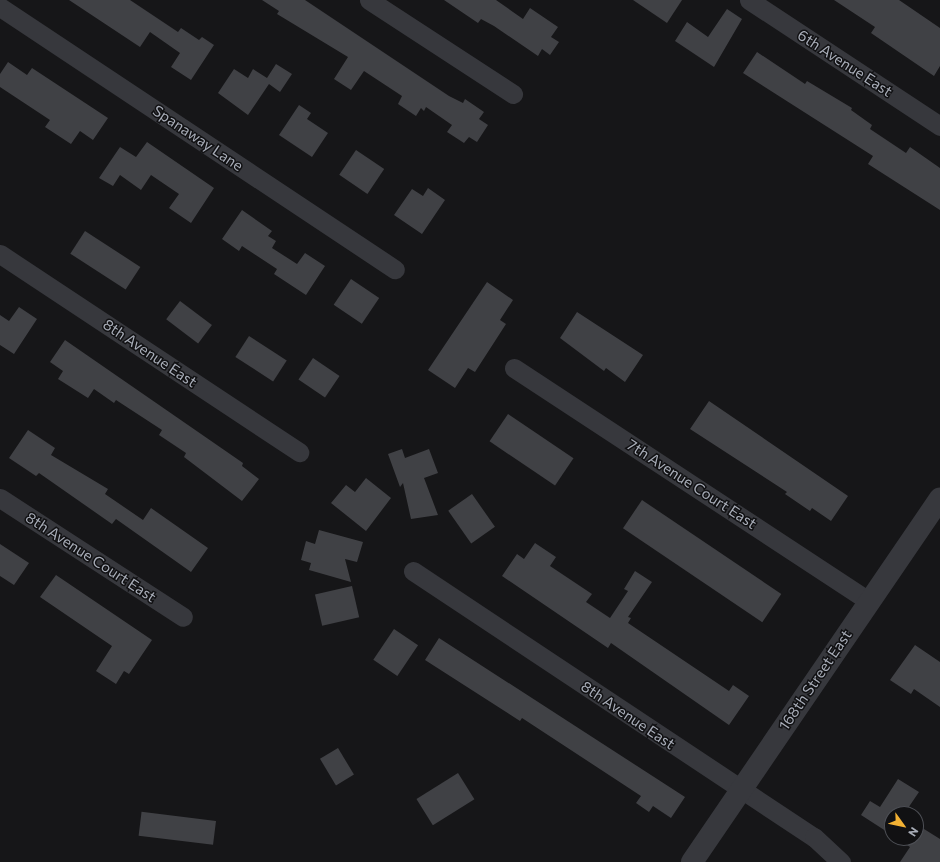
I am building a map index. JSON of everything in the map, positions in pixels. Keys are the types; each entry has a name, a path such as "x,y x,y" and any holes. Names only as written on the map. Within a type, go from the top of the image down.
{"street":[{"path":"369,0 513,94"},
{"name":"6th Avenue East","path":"749,0 940,126"},
{"name":"Spanaway Lane","path":"0,7 395,269"},
{"name":"8th Avenue East","path":"0,254 299,452"},
{"name":"7th Avenue Court East","path":"514,368 869,600"},
{"name":"8th Avenue Court East","path":"0,498 183,617"},
{"name":"168th Street East","path":"692,862 869,600 940,499"},
{"name":"8th Avenue East","path":"413,571 814,837 841,862"}],"building":[{"path":"69,0 130,0 178,32 181,28 199,40 202,37 214,45 191,80 171,67 180,53 150,32 140,47"},
{"path":"262,0 305,0 449,96 463,103 465,99 484,112 479,119 488,125 477,142 469,137 464,143 447,132 452,125 426,107 424,111 421,108 416,116 398,104 402,96 364,71 351,90 334,79 348,57 277,14 279,11"},
{"path":"444,0 496,0 523,19 530,8 558,27 551,37 559,42 550,55 542,49 538,56 494,26 481,19 478,23"},
{"path":"633,0 682,0 667,23"},
{"path":"834,0 899,0 940,28 940,66 934,76 871,33 875,27"},
{"path":"727,9 742,19 714,67 675,41 687,22 708,37"},
{"path":"757,52 805,84 807,81 852,108 851,110 872,125 870,129 906,153 910,147 940,168 940,210 868,164 873,156 743,73"},
{"path":"8,62 27,75 32,68 108,118 93,140 80,131 71,144 45,127 50,120 0,87 0,74"},
{"path":"276,64 292,74 280,92 269,84 248,115 218,93 234,69 248,78 253,69 267,78"},
{"path":"299,105 311,113 307,119 328,133 312,157 279,135"},
{"path":"147,142 214,188 191,223 169,208 179,194 151,175 141,190 120,175 113,186 99,178 120,147 136,157"},
{"path":"356,150 384,169 367,194 339,175"},
{"path":"428,188 445,200 422,234 394,215 412,189 423,196"},
{"path":"242,210 272,231 268,236 276,241 272,248 297,264 305,253 325,266 306,295 274,274 277,269 242,246 239,251 222,239"},
{"path":"85,231 140,267 126,290 70,254"},
{"path":"351,279 379,298 362,324 334,305"},
{"path":"487,282 513,300 500,320 506,324 475,372 468,368 455,388 428,370"},
{"path":"180,301 212,325 198,343 166,319"},
{"path":"19,307 37,319 14,354 0,345 0,315 9,321"},
{"path":"577,312 643,355 625,382 606,368 604,371 560,338"},
{"path":"249,336 287,361 273,381 235,357"},
{"path":"65,340 243,463 242,466 259,479 242,501 184,457 186,453 159,435 162,430 116,400 114,403 94,389 88,398 58,379 63,371 50,362"},
{"path":"313,358 340,376 325,397 298,380"},
{"path":"709,401 848,496 831,521 812,508 810,511 785,494 787,492 690,429"},
{"path":"508,414 573,458 555,486 490,441"},
{"path":"28,430 55,448 51,455 108,489 105,494 143,520 151,508 208,548 191,572 116,519 112,524 39,473 36,476 9,458"},
{"path":"402,449 405,458 429,449 438,473 424,478 438,515 411,519 403,483 400,487 388,454"},
{"path":"366,478 391,498 366,531 331,503 346,485 355,492"},
{"path":"472,494 495,527 471,543 448,511"},
{"path":"642,500 781,594 762,622 623,528"},
{"path":"319,530 363,542 357,562 345,559 351,582 309,570 311,563 301,560 306,541 315,544"},
{"path":"535,543 556,557 550,566 592,594 586,602 610,618 628,591 624,589 635,571 652,582 628,617 631,618 628,623 729,691 733,685 749,696 729,725 611,643 608,648 502,576 517,554 524,559"},
{"path":"0,544 29,563 14,585 0,576"},
{"path":"56,575 152,640 129,674 124,671 116,684 96,671 112,646 40,597"},
{"path":"352,586 359,617 322,626 315,595"},
{"path":"394,629 418,645 397,676 373,660"},
{"path":"439,638 685,797 671,818 653,806 649,812 636,803 641,796 522,718 520,721 425,660"},
{"path":"915,645 940,662 940,707 914,689 911,694 890,680"},
{"path":"338,748 354,775 336,785 320,759"},
{"path":"458,773 474,799 433,825 416,799"},
{"path":"898,779 919,792 909,806 884,806 884,830 861,815 870,801 880,807"},
{"path":"142,812 216,821 213,845 139,836"},
{"path":"924,829 940,839 940,862 900,862 910,847 908,846 924,846"}]}
